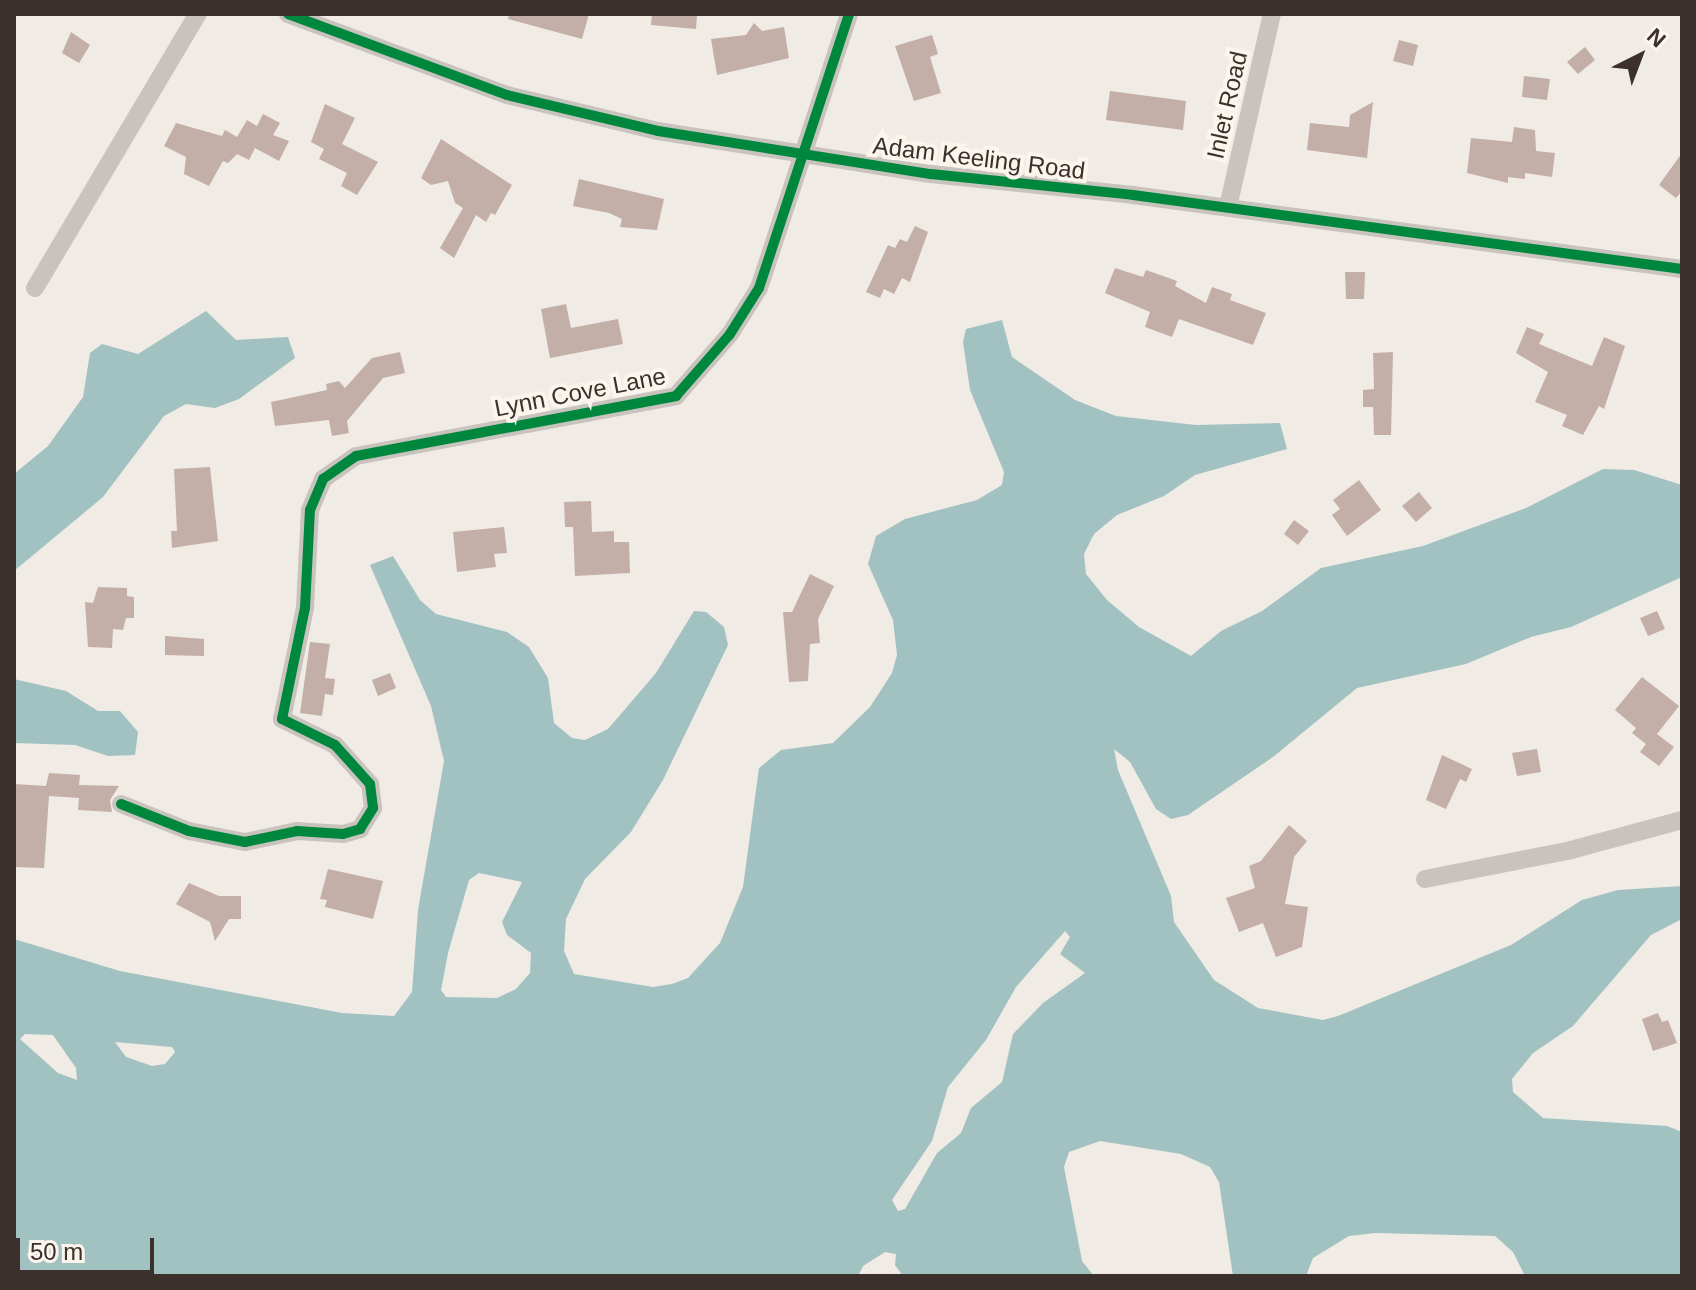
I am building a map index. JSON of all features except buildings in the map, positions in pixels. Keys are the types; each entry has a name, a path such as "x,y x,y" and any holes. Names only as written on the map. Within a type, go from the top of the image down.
{"street":[{"path":"35,288 198,14"},
{"name":"Adam Keeling Road","path":"288,14 507,95 658,131 804,156 1228,207 1682,269"},
{"name":"Lynn Cove Lane","path":"121,804 189,831 245,842 297,831 353,832 369,818 374,799 370,784 335,745 282,719 305,608 310,510 323,479 356,456 676,396 730,334 759,288 849,14"},
{"name":"Inlet Road","path":"1228,207 1272,14"},
{"path":"1425,879 1571,850 1682,820"}],"water":[{"path":"206,311 236,340 288,337 295,358 239,399 215,408 186,404 164,416 103,497 14,571 14,474 48,446 83,397 90,353 102,344 138,354"},
{"path":"1002,320 1012,357 1075,400 1116,416 1196,425 1280,423 1287,449 1195,475 1164,496 1117,515 1094,534 1084,554 1086,574 1107,600 1139,627 1191,656 1221,631 1262,611 1321,568 1423,546 1526,508 1603,469 1634,470 1682,485 1682,577 1571,627 1531,637 1466,664 1357,688 1273,757 1188,815 1171,819 1156,809 1130,762 1114,749 1118,770 1171,896 1174,922 1214,980 1258,1008 1323,1020 1338,1016 1511,945 1582,900 1618,890 1682,886 1682,919 1651,935 1573,1026 1533,1053 1512,1079 1513,1092 1543,1118 1667,1126 1682,1132 1682,1276 1525,1276 1513,1252 1495,1236 1375,1233 1349,1236 1313,1258 1306,1276 1233,1276 1219,1182 1210,1167 1181,1154 1100,1141 1069,1152 1064,1167 1082,1261 1094,1276 903,1276 895,1265 896,1254 885,1252 863,1266 858,1276 14,1276 14,939 120,971 342,1013 394,1016 412,992 418,910 444,761 431,706 370,565 393,556 420,600 436,614 507,632 529,647 548,678 554,723 572,738 585,740 608,729 656,673 694,611 706,612 724,627 728,645 663,780 631,832 585,879 566,919 564,951 574,974 653,987 688,978 720,943 743,887 759,768 781,750 833,743 870,707 892,673 897,655 893,620 868,564 876,536 905,519 977,500 1002,485 1004,472 970,390 963,342 966,329","holes":["479,873 522,882 502,922 507,935 531,953 530,973 516,989 497,998 446,997 441,990 469,880","1065,931 1070,937 1060,954 1085,973 1043,1003 1013,1034 1002,1082 971,1108 961,1133 937,1153 905,1209 898,1211 892,1200 932,1141 948,1087 986,1040 1016,987","25,1034 53,1035 76,1068 77,1080 58,1073 20,1039","115,1042 172,1047 175,1052 165,1064 152,1066 126,1057"]},
{"path":"14,679 66,691 98,711 120,711 138,732 135,755 108,756 75,745 14,743"}],"cycle path":[{"path":"288,14 507,95 658,131 931,174 1133,195 1682,269"},
{"path":"121,804 189,831 245,842 297,831 343,834 360,829 373,808 370,784 335,745 282,719 305,608 310,510 323,479 356,456 676,396 730,334 759,288 849,14"}]}
